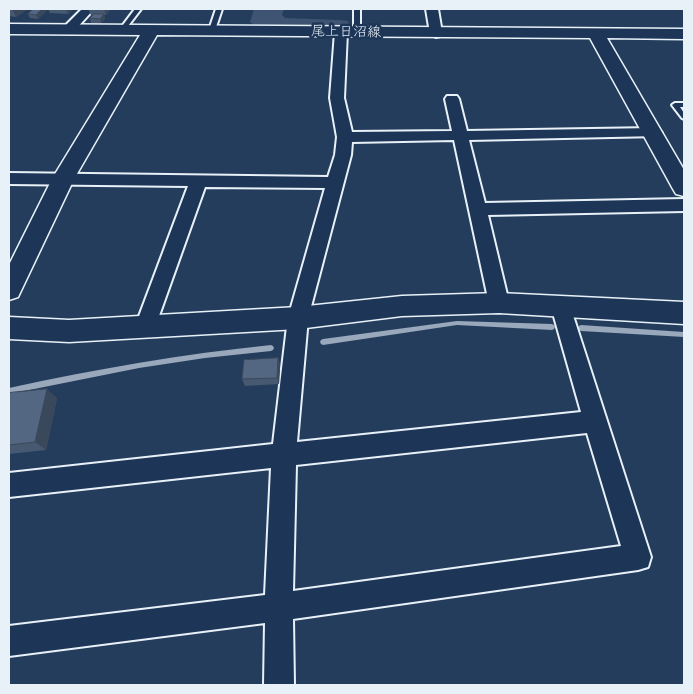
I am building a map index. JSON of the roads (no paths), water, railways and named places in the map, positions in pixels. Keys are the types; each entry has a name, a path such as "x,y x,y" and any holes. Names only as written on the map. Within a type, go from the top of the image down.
{"street":[{"path":"70,28 88,9"},
{"path":"432,9 436,33"},
{"name":"尾上日沼線","path":"12,31 70,28 684,34"},
{"path":"9,290 63,179 152,30"},
{"path":"279,685 279,606 284,456 298,318 343,155 345,137 338,98 349,32"},
{"path":"596,34 654,133 684,189"},
{"path":"452,99 499,303"},
{"path":"345,137 654,133"},
{"path":"9,178 334,183"},
{"path":"145,327 198,182"},
{"path":"478,209 684,205"},
{"path":"9,328 30,331 69,331 298,318 402,306 499,303 684,313"},
{"path":"9,641 638,557 561,306"},
{"path":"9,485 595,421"}],"lane":[{"path":"123,29 138,9"},
{"path":"212,30 220,9"},
{"path":"349,32 357,9"},
{"path":"684,105 676,105 684,117"}],"waterway":[{"path":"323,342 457,323 552,327"},
{"path":"581,328 684,335"},
{"path":"9,391 139,365 271,348"}]}
